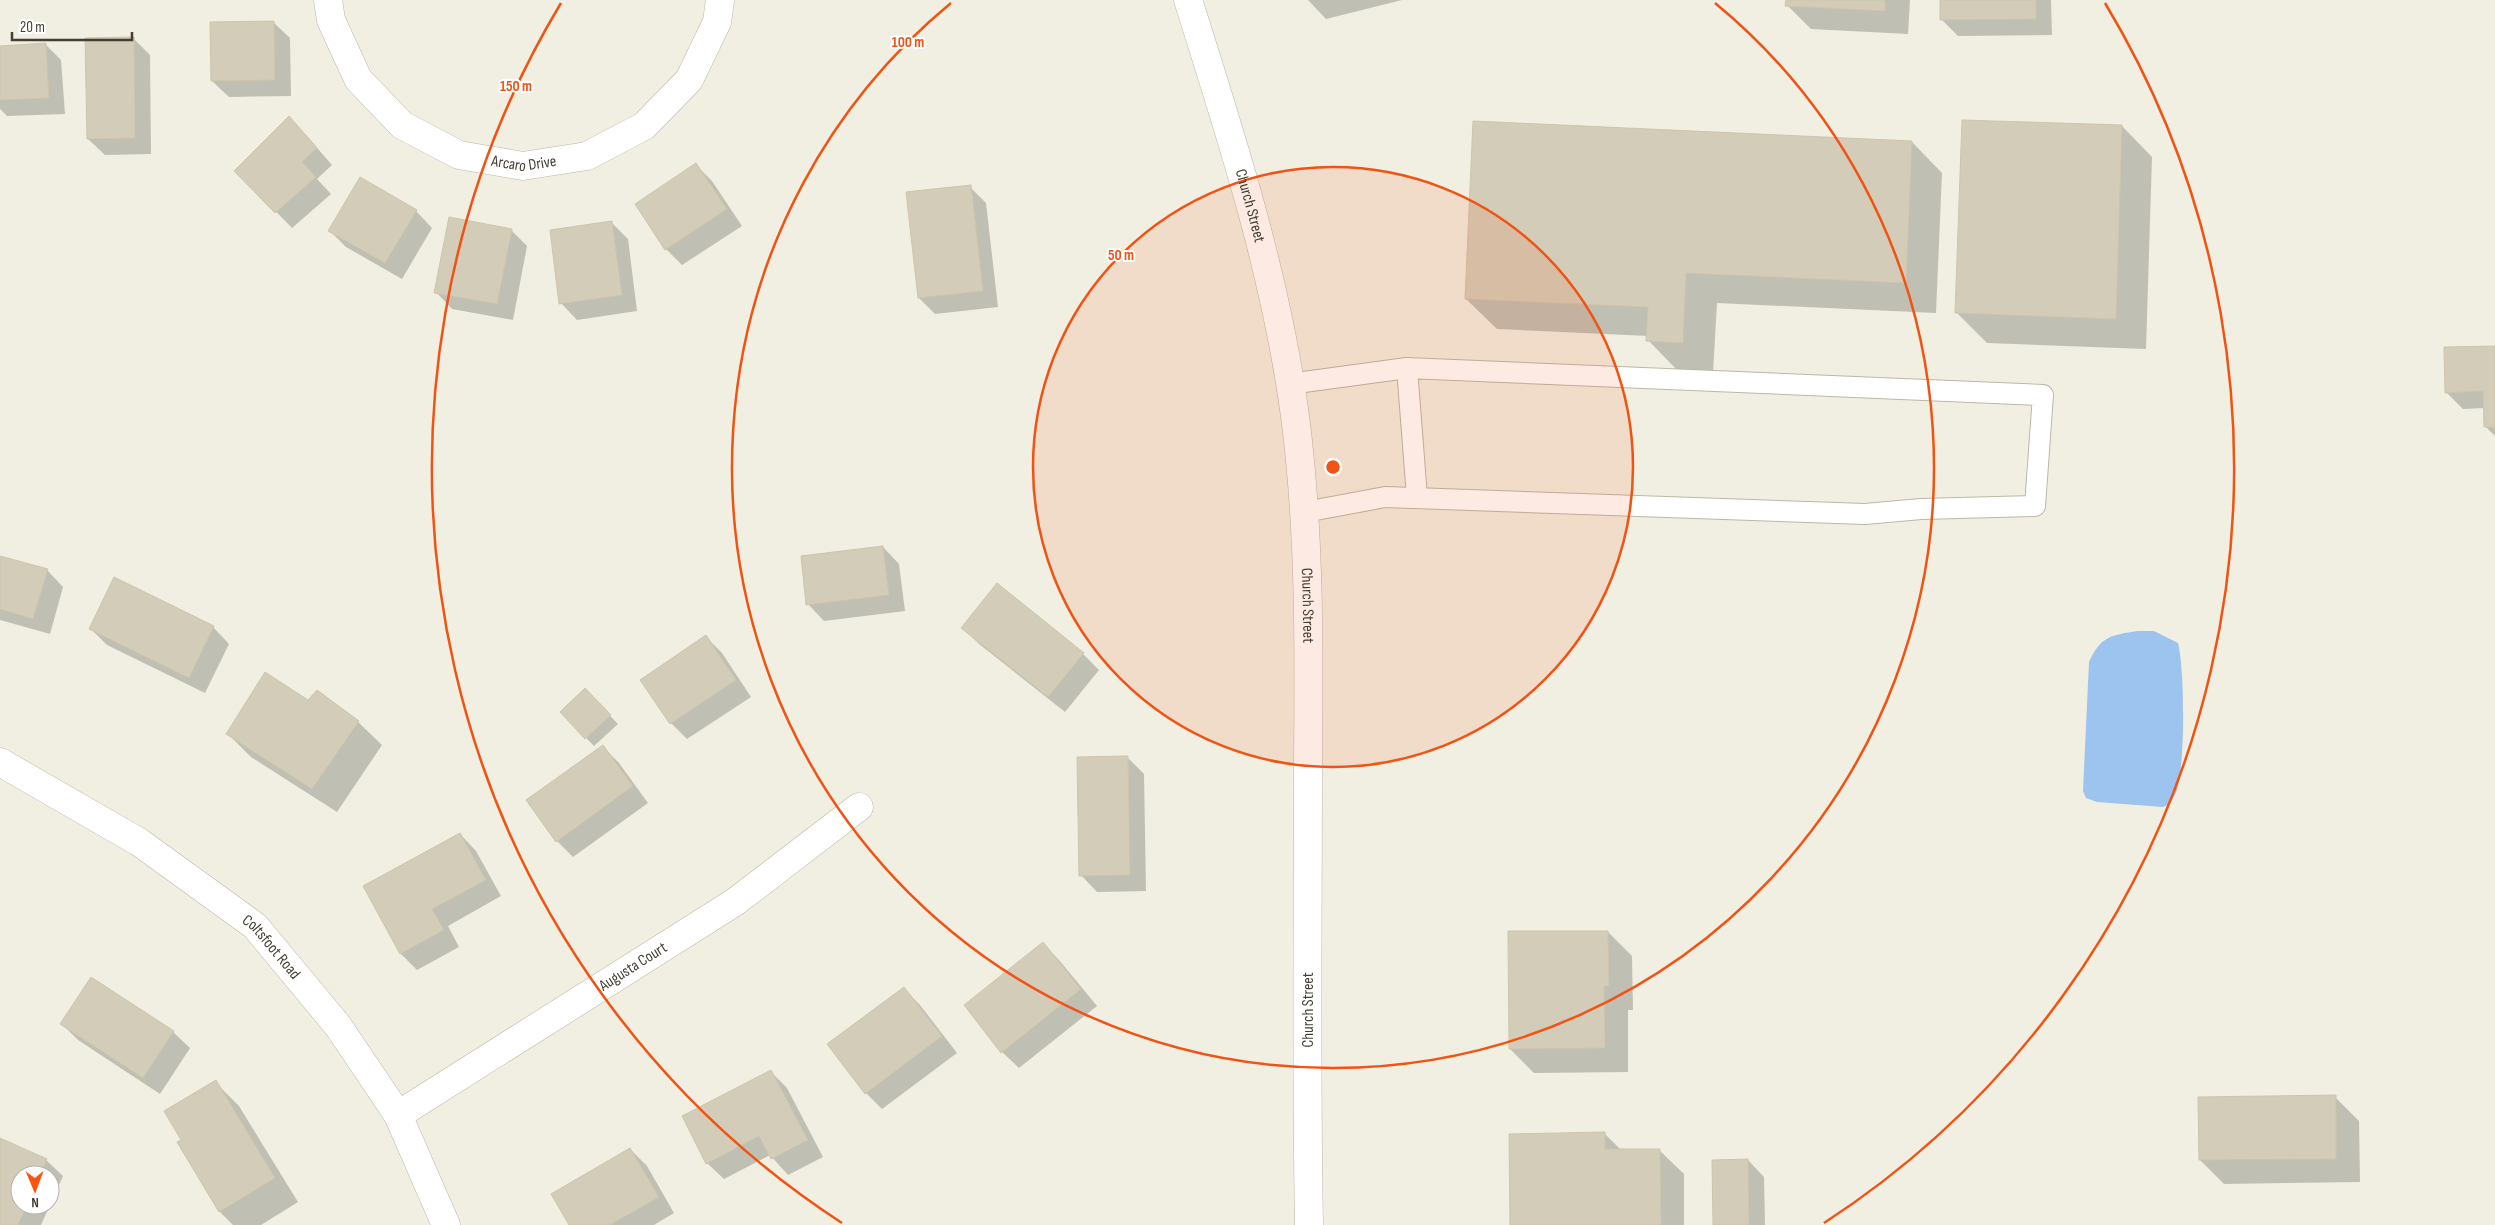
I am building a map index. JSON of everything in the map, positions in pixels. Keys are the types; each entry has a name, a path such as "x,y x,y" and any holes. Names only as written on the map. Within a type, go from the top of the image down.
{"street":[{"name":"Arcaro Drive","path":"328,0 331,20 358,78 402,125 459,155 523,166 587,156 644,126 689,80 717,22 720,0"},
{"name":"Church Street","path":"1188,0 1222,105 1277,318 1289,384 1305,512 1309,627 1309,1225"},
{"name":"Coltsfoot Road","path":"0,762 139,842 255,926 338,1026 398,1115 446,1225"},
{"name":"Augusta Court","path":"398,1115 735,902 859,807"}],"lane":[{"path":"1289,384 1407,368 2043,395 2035,506 1921,509 1865,514 1385,497 1305,512"},
{"path":"1407,368 1417,497"}],"water":[{"path":"2138,631 2154,631 2178,643 2180,656 2183,717 2182,760 2177,790 2170,804 2163,807 2097,802 2086,798 2083,791 2089,662 2093,653 2108,638"}],"building":[{"path":"1786,0 1885,0 1885,11 1785,6"},
{"path":"1940,0 2036,0 2036,19 1940,20"},
{"path":"274,21 275,80 211,81 210,22"},
{"path":"134,37 135,138 87,139 85,38"},
{"path":"46,43 49,98 0,100 0,46"},
{"path":"289,116 317,148 302,162 316,177 275,213 234,171"},
{"path":"1962,120 2122,125 2116,319 1955,313"},
{"path":"1473,121 1912,141 1906,283 1686,273 1683,343 1646,341 1648,307 1465,299"},
{"path":"696,163 727,209 665,250 635,204"},
{"path":"360,177 417,210 385,263 328,231"},
{"path":"971,185 983,291 918,298 906,192"},
{"path":"449,217 512,229 497,304 434,293"},
{"path":"612,221 622,295 559,304 550,230"},
{"path":"2495,346 2495,427 2484,427 2483,391 2445,393 2444,347"},
{"path":"883,546 889,595 806,605 801,556"},
{"path":"0,556 48,569 33,619 0,609"},
{"path":"114,577 214,626 189,678 89,629"},
{"path":"997,583 1084,653 1048,697 961,628"},
{"path":"706,635 736,680 670,724 640,680"},
{"path":"265,672 308,700 317,690 359,721 312,789 226,734"},
{"path":"585,688 611,715 585,739 560,712"},
{"path":"603,745 633,786 556,842 526,800"},
{"path":"1128,756 1130,875 1079,876 1077,757"},
{"path":"460,833 486,880 432,909 444,930 400,954 363,886"},
{"path":"1508,931 1608,931 1609,986 1604,986 1605,1048 1509,1049"},
{"path":"1043,942 1081,989 1001,1053 964,1005"},
{"path":"91,977 174,1031 143,1078 60,1024"},
{"path":"904,987 942,1036 865,1094 827,1044"},
{"path":"771,1070 808,1140 771,1159 759,1136 706,1164 682,1116"},
{"path":"216,1080 275,1178 219,1212 177,1142 181,1140 164,1111"},
{"path":"2336,1095 2336,1159 2199,1160 2198,1097"},
{"path":"1605,1132 1605,1149 1660,1149 1661,1225 1510,1225 1509,1134"},
{"path":"0,1138 47,1159 44,1165 10,1165 10,1215 22,1215 18,1225 0,1225"},
{"path":"630,1148 659,1197 610,1225 569,1225 551,1194"},
{"path":"1748,1159 1749,1225 1713,1225 1712,1160"}]}
